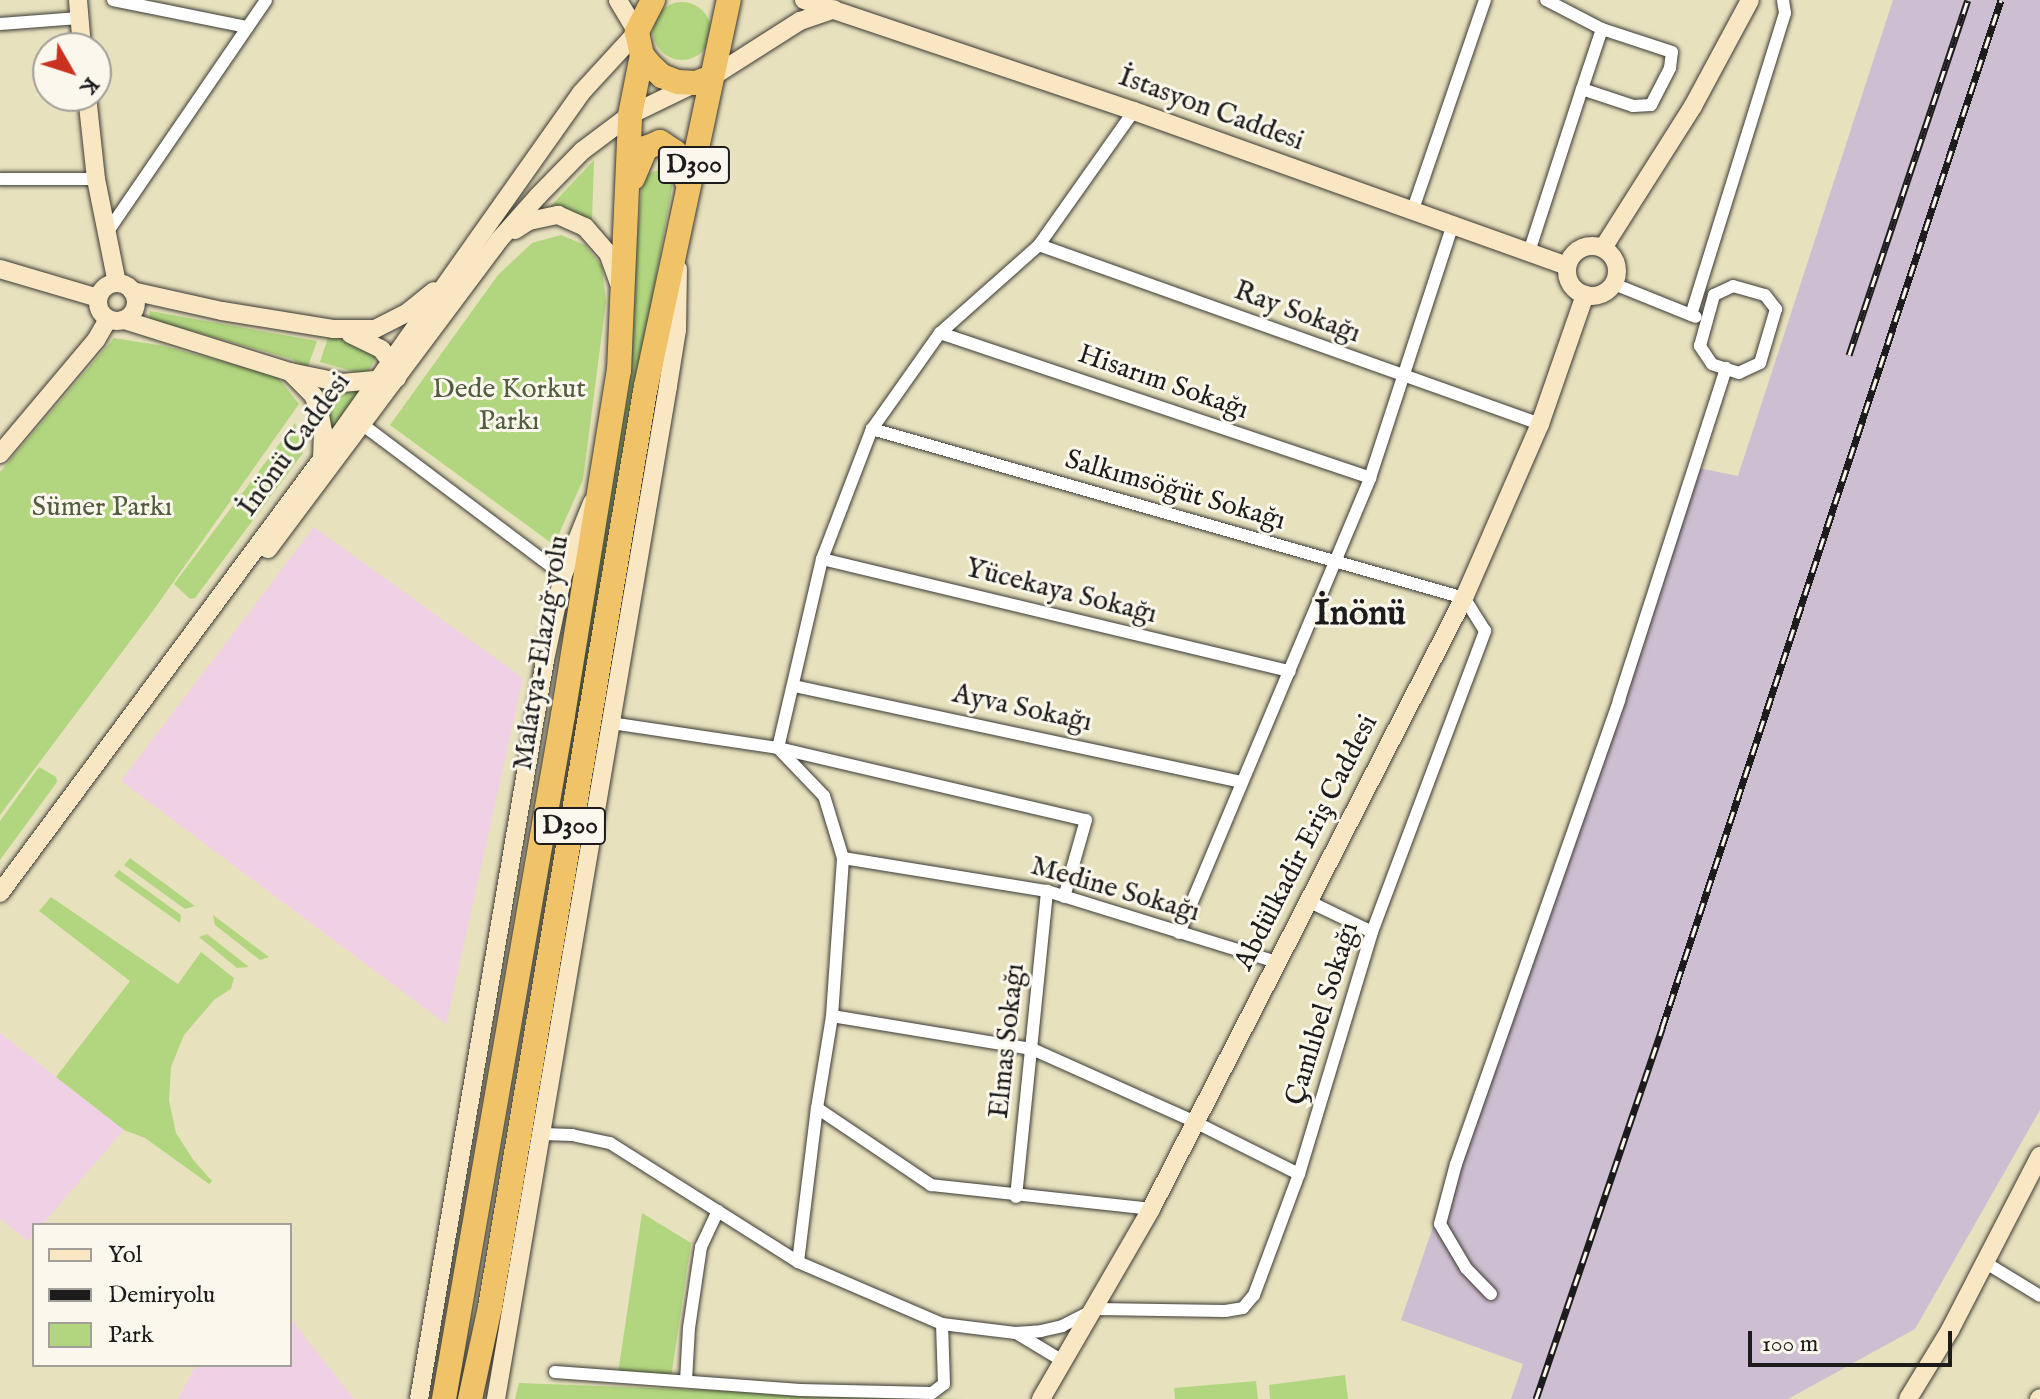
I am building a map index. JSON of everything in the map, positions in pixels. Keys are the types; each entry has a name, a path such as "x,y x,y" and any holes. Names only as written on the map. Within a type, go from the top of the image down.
{"highway":[{"name":"Malatya-Elazığ yolu","path":"444,1394 619,371 630,115 640,43 653,0"},
{"name":"Malatya-Elazığ yolu","path":"470,1399 490,1307 646,386 689,187 704,80 729,0"},
{"path":"640,43 662,76 678,82 704,80"},
{"path":"626,201 640,156 654,142 660,142 675,152 689,187"}],"main road":[{"path":"618,0 640,43"},
{"name":"İstasyon Caddesi","path":"804,0 846,8 1567,266"},
{"path":"1603,248 1693,106 1750,0"},
{"path":"377,382 342,383 290,372 116,319 98,306 98,298 102,290 125,287 222,311 335,329 365,338 394,370 499,240 582,151 630,115 704,80 800,21 846,8"},
{"path":"78,9 80,32"},
{"name":"İnönü Caddesi","path":"0,908 217,613 363,425 451,277 581,93 640,43"},
{"path":"0,454 96,340 116,319 135,307 106,234 89,112"},
{"path":"499,240 529,221 558,215 585,227 608,253 624,296"},
{"path":"1587,245 1603,248 1617,267 1614,284 1601,294 1585,295 1571,285 1567,266 1579,249 1587,245"},
{"path":"496,1399 677,330 680,273 674,253"},
{"path":"0,269 98,298"},
{"path":"335,329 375,329 408,312 451,277"},
{"name":"Abdülkadir Eriş Caddesi","path":"1041,1399 1096,1309 1151,1209 1464,598 1540,424 1585,295"},
{"name":"İnönü Caddesi","path":"0,893 377,382 394,370"},
{"path":"290,372 313,395 319,409 323,431 322,459"},
{"path":"419,1399 545,660 563,575 599,490"},
{"path":"1909,1399 1986,1263 2040,1156"},
{"path":"1025,1399 1063,1361"}],"street":[{"path":"113,0 247,27"},
{"path":"106,234 266,0"},
{"path":"1412,212 1469,54 1485,0"},
{"path":"1546,0 1602,29 1672,52 1670,68 1651,105 1633,106 1582,89"},
{"path":"1691,315 1785,13 1783,0"},
{"path":"0,24 78,9"},
{"path":"1529,252 1602,29"},
{"path":"778,748 822,559 872,429 940,333 1039,245 1134,111"},
{"path":"0,179 96,179"},
{"path":"1179,933 1370,478 1452,227"},
{"name":"Ray Sokağı","path":"1039,245 1540,424"},
{"path":"1614,284 1707,320"},
{"path":"1733,286 1765,295 1776,309 1760,363 1739,373 1726,368 1712,364 1700,346 1714,295 1733,286"},
{"name":"Hisarım Sokağı","path":"940,333 1370,478"},
{"path":"1491,1294 1466,1268 1440,1224 1461,1149 1619,700 1726,368"},
{"path":"363,425 563,575"},
{"name":"Salkımsöğüt Sokağı","path":"872,429 1464,598"},
{"name":"Yücekaya Sokağı","path":"822,559 1290,671"},
{"name":"Çamlıbel Sokağı","path":"1096,1309 1225,1311 1243,1308 1254,1295 1299,1174 1372,932 1485,631 1464,598"},
{"name":"Ayva Sokağı","path":"794,686 1240,782"},
{"path":"611,723 778,748 1086,820 1064,897"},
{"path":"778,748 824,796 843,858 832,1016 798,1262"},
{"name":"Medine Sokağı","path":"843,858 1047,891 1277,962"},
{"name":"Elmas Sokağı","path":"1016,1197 1047,891"},
{"path":"1308,901 1372,932"},
{"path":"832,1016 1032,1049 1195,1122 1299,1174"},
{"path":"817,1108 931,1185 1016,1197 1151,1209"},
{"path":"543,1134 572,1135 610,1143 798,1262 942,1324 1015,1333 1062,1326 1096,1309"},
{"path":"686,1381 689,1328 701,1247 718,1211"},
{"path":"1986,1263 2039,1292"},
{"path":"555,1372 800,1390 932,1393 941,1390 944,1384 942,1324"},
{"path":"1015,1333 1063,1361"}],"shaded area":[{"path":"1893,0 2040,0 2040,1110 1915,1329 1788,1399 1511,1399 1523,1364 1401,1320 1694,467 1738,476"},
{"path":"314,527 523,678 446,1024 121,781"},
{"path":"0,1033 124,1130 44,1223 32,1223 32,1236 28,1241 0,1219"},
{"path":"292,1321 354,1399 178,1399 195,1367 292,1367"}],"green space":[{"path":"682,2 702,11 711,31 702,51 682,60 662,51 653,31 662,11"},
{"path":"594,160 592,221 547,210"},
{"path":"676,165 578,712 570,710 626,357 643,175"},
{"name":"Dede Korkut Parkı","path":"561,235 585,245 602,266 606,302 583,480 554,545 390,425 498,275 532,243"},
{"path":"150,311 317,341 307,369 292,359 149,319"},
{"name":"Sümer Parkı","path":"114,338 164,346 277,376 299,404 155,608 0,815 0,472"},
{"path":"328,338 347,339 377,356 366,375 320,362"},
{"path":"316,383 364,389 331,436"},
{"path":"295,423 303,453 195,598 190,599 174,584"},
{"path":"39,767 56,777 57,782 0,860 0,821"},
{"path":"130,858 195,906 185,909 124,865"},
{"path":"119,870 181,915 180,923 114,876"},
{"path":"51,897 178,984 201,952 234,978 231,989 215,999 184,1035 171,1067 169,1100 176,1133 212,1181 209,1184 145,1138 124,1130 56,1077 130,981 39,911"},
{"path":"213,915 269,957 260,960 215,925"},
{"path":"207,934 249,967 237,968 199,937"},
{"path":"642,1213 691,1243 671,1378 618,1373"},
{"path":"1345,1375 1348,1399 1270,1399 1269,1385"},
{"path":"1256,1381 1258,1399 1175,1399 1174,1388"},
{"path":"519,1383 702,1390 964,1399 515,1399"}],"railway":[{"path":"1849,355 1968,0"},
{"path":"1536,1399 1662,1028 2001,0"}],"district":[{"name":"İnönü","path":"1360,615"}]}
